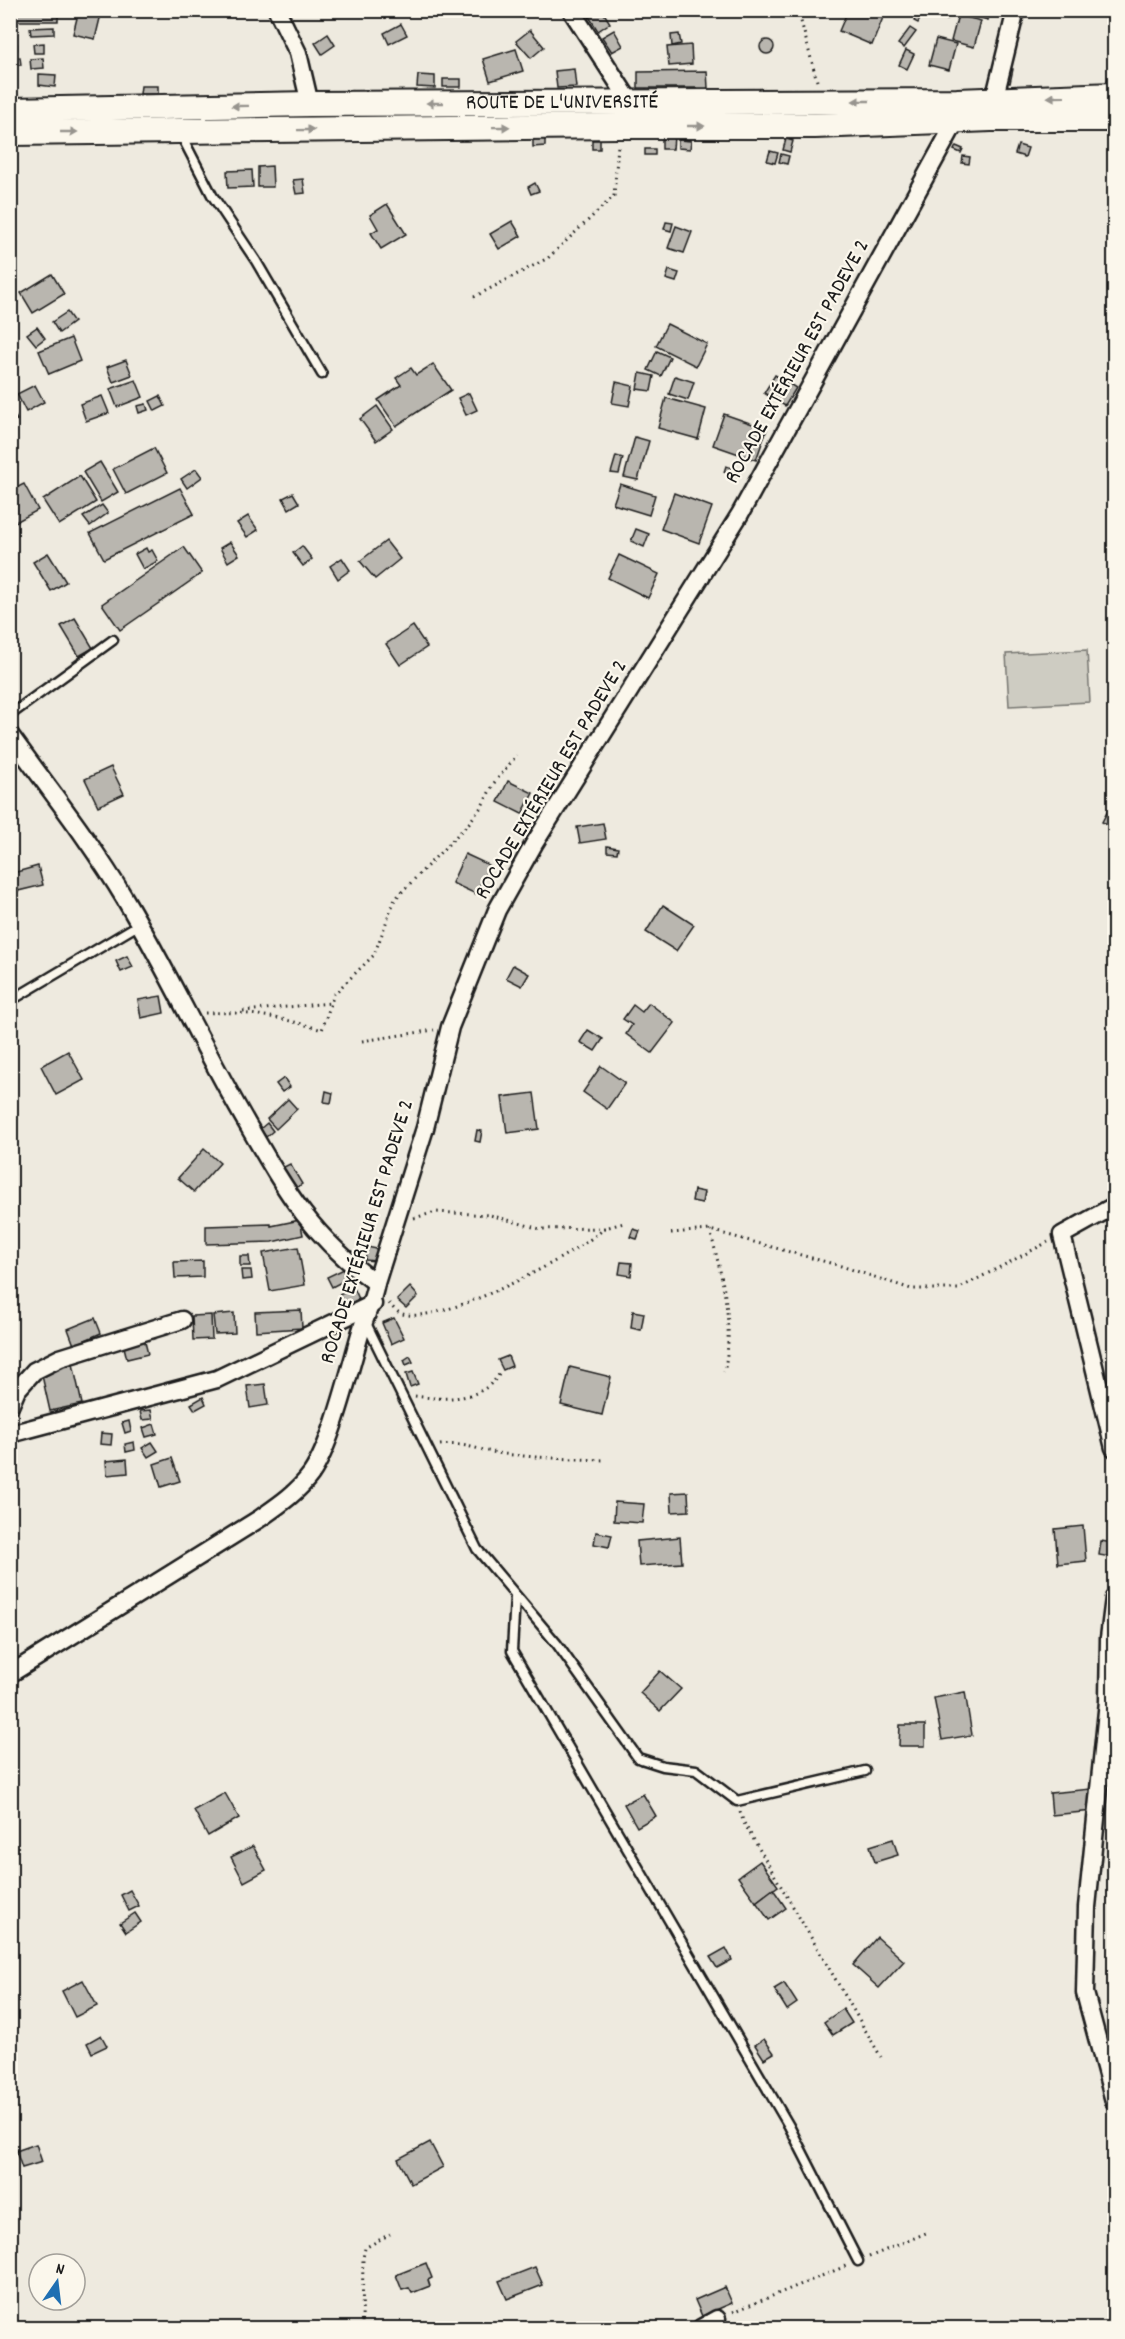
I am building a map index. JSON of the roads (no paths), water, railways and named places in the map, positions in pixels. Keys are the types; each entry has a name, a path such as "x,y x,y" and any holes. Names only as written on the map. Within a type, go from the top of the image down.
{"main road":[{"name":"ROUTE DE L'UNIVERSITÉ","path":"10,110 310,104 994,100 1114,94"},
{"name":"ROUTE DE L'UNIVERSITÉ","path":"10,133 814,126 1114,119"}],"street":[{"path":"277,10 298,53 310,104"},
{"path":"571,10 631,102"},
{"path":"994,100 1016,10"},
{"name":"ROCADE EXTÉRIEUR EST PADEVE 2","path":"10,1674 259,1519 298,1491 313,1471 326,1441 365,1319 373,1304 376,1283 425,1128 450,1027 498,910 534,844 740,514 956,121"},
{"path":"10,735 125,899 187,1015 287,1192 314,1229 344,1260 376,1283"},
{"path":"1114,1206 1062,1235 1114,1448"},
{"path":"10,1434 217,1378 373,1304"},
{"path":"10,1406 17,1390 34,1371 60,1358 182,1320"},
{"path":"1114,1598 1109,1638 1108,1701 1087,1907 1085,1993 1114,2101"},
{"path":"701,2328 717,2319"}],"lane":[{"path":"180,132 212,195 256,261 322,374"},
{"path":"10,715 112,640"},
{"path":"10,1001 138,925"},
{"path":"365,1319 477,1550 557,1644 638,1758 663,1766 696,1770 736,1802 758,1799 866,1771"},
{"path":"515,1597 512,1651 789,2126 858,2261"}]}
